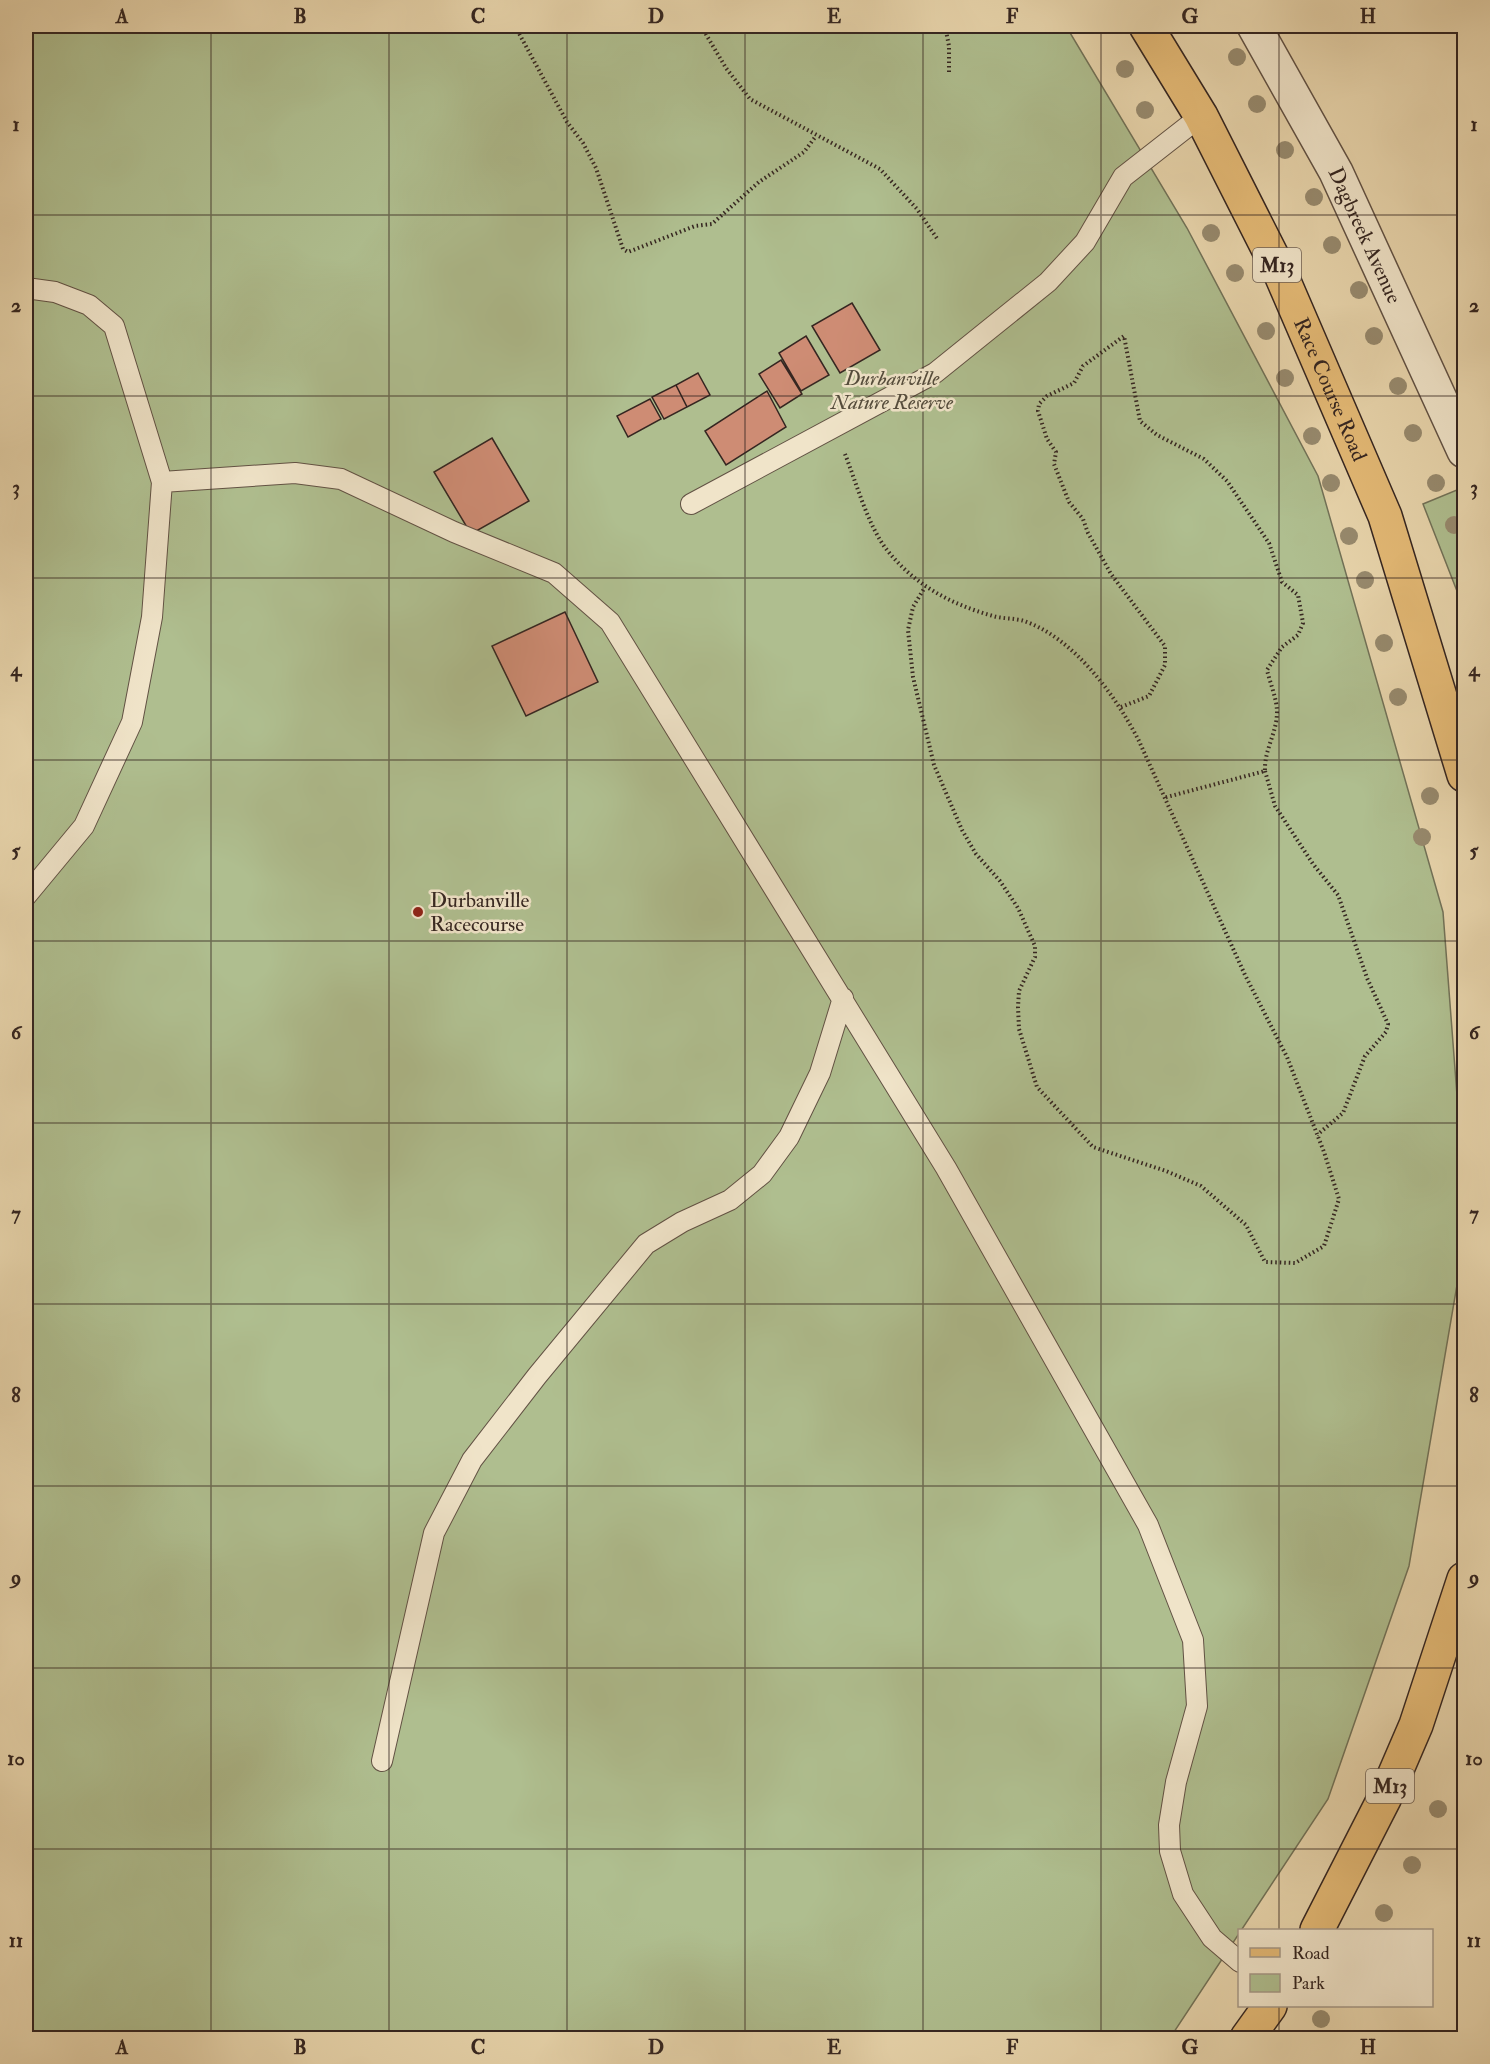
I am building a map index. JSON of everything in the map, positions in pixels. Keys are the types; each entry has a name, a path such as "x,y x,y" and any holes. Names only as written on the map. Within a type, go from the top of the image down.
{"main road":[{"name":"Race Course Road","path":"1146,26 1201,116 1279,270 1385,516 1464,775"},
{"name":"M13","path":"1318,1929 1352,1867 1416,1725 1464,1579"},
{"path":"1247,2038 1269,2007"}],"street":[{"name":"Dagbreek Avenue","path":"1254,26 1335,172 1464,451"}],"lane":[{"path":"691,504 935,373 1048,282 1085,242 1123,177 1201,116"},
{"path":"26,288 55,292 88,305 114,326 162,482 152,617 132,722 84,826 26,896"},
{"path":"162,482 295,473 341,479 454,532 554,573 610,621 946,1168 1148,1525 1193,1640 1194,1651 1197,1706 1176,1782 1169,1826 1170,1851 1184,1894 1212,1938 1238,1961"},
{"path":"382,1761 434,1533 472,1460 537,1376 646,1244 682,1222 730,1200 762,1174 789,1137 820,1072 843,999"}],"path":[{"path":"514,26 567,122 596,168 623,249 628,252 695,226 712,224 759,182 804,152 816,136"},
{"path":"701,26 726,68 750,99 880,169 917,209 938,240"},
{"path":"945,26 949,46 949,75"},
{"path":"1121,707 1149,696 1165,665 1165,646 1111,574 1088,533 1083,519 1069,501 1054,464 1056,452 1047,439 1038,411 1039,404 1047,396 1074,383 1083,366 1124,336 1132,389 1140,420 1157,435 1204,459 1227,481 1269,543 1282,582 1298,595 1303,624 1298,634 1282,647 1267,670 1277,711 1273,737 1264,757 1265,771 1275,806 1313,864 1338,895 1366,978 1388,1024 1386,1032 1365,1056 1343,1113 1317,1135"},
{"path":"834,428 885,548 925,587 952,604 996,617 1023,621 1044,630 1068,647 1121,707 1139,741 1245,975 1287,1058 1339,1199 1324,1245 1295,1263 1265,1262 1246,1225 1201,1186 1166,1171 1093,1148 1037,1087 1018,1029 1019,991 1035,957 1035,946 1012,899 1000,881 976,855 962,830 934,765 913,677 908,630 913,607 925,587"},
{"path":"1163,798 1265,771"}],"green space":[{"name":"Durbanville Racecourse","path":"26,26 1066,26 1187,228 1318,476 1443,912 1464,1187 1464,1244 1409,1566 1328,1799 1242,1929 1238,1929 1238,1935 1170,2038 26,2038"},
{"path":"1464,487 1464,609 1423,504"}],"building":[{"path":"852,303 880,350 840,373 812,326"},
{"path":"806,336 829,375 801,391 779,353"},
{"path":"781,360 802,394 780,408 759,374"},
{"path":"698,373 710,395 687,407 676,385"},
{"path":"676,385 687,407 664,419 652,397"},
{"path":"767,391 786,427 726,465 705,431"},
{"path":"650,399 661,419 628,437 617,416"},
{"path":"492,438 529,501 471,534 434,472"},
{"path":"565,612 598,682 526,716 492,646"}],"place":[{"name":"Durbanville Racecourse","path":"418,912"}],"park label":[{"name":"Durbanville Nature Reserve","path":"892,390"}]}
